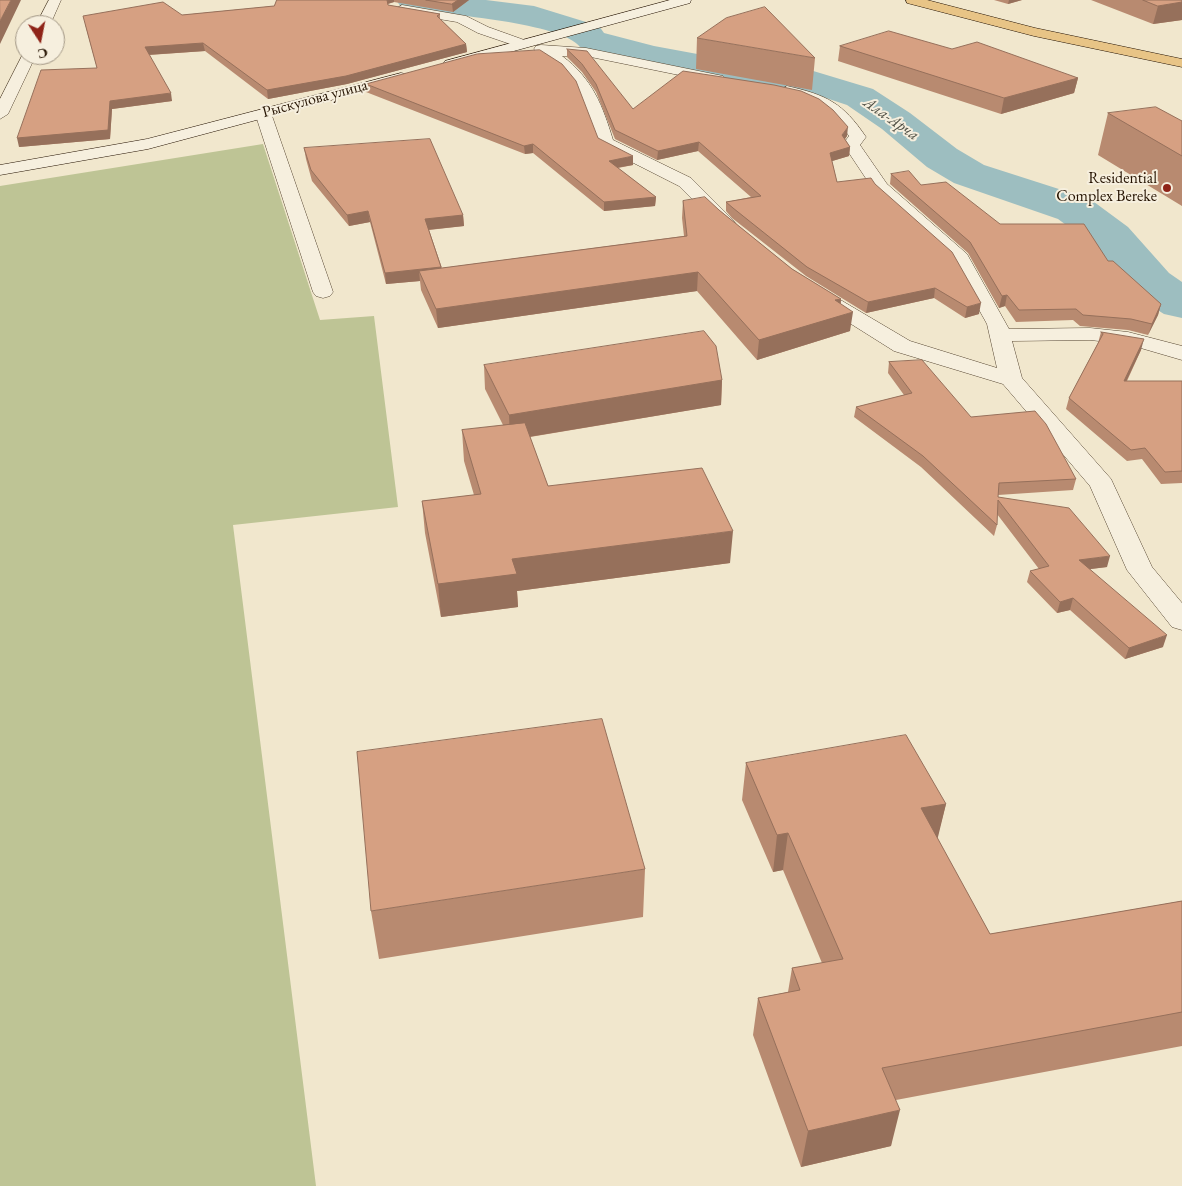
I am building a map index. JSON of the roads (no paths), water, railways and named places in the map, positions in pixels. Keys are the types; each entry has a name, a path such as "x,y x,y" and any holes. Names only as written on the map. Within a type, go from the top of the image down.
{"main road":[{"path":"912,0 1034,32 1182,63"}],"street":[{"path":"48,15 55,0"},
{"path":"436,67 536,44 685,0"},
{"path":"394,8 461,19 483,30 536,44 586,52 732,82"},
{"path":"536,44 557,57 574,72 591,94 606,143 685,182 739,235"},
{"path":"0,114 24,65"},
{"name":"Рыскулова улица","path":"0,170 148,144 417,72"},
{"path":"771,89 810,96 843,114 858,137 851,144 881,188 960,258 997,324 1011,379 1102,484 1140,570 1182,622"},
{"path":"263,113 323,292"},
{"path":"806,287 902,346 1011,379"},
{"path":"1000,335 1090,334 1128,338 1178,351 1182,354"}],"waterway":[{"name":"Ала-Арча","path":"412,0 534,16 587,33 592,40 652,56 719,69 810,81 860,97 896,121 942,158 969,174 1004,184 1074,209 1112,237 1151,284 1182,303"}],"place":[{"name":"Residential Complex Bereke","path":"1167,188"}]}
